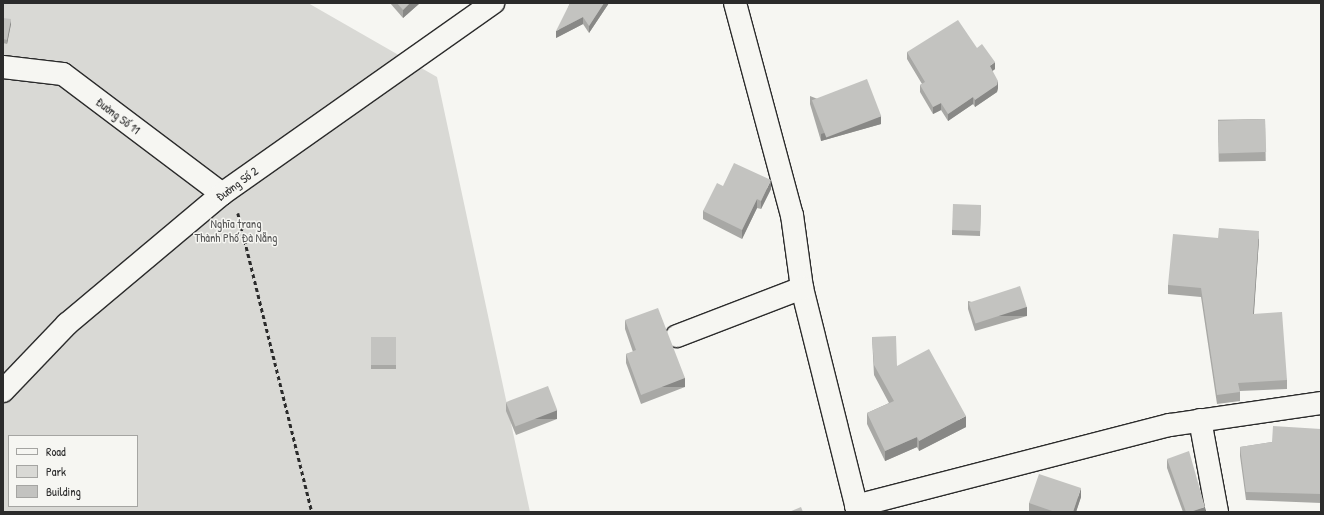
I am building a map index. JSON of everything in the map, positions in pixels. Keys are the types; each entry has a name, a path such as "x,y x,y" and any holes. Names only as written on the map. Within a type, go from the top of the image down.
{"street":[{"name":"Đường Số 2","path":"3,391 67,324 227,190 493,3"},
{"path":"735,3 792,215 802,288 857,509 1170,425 1321,403"},
{"name":"Đường Số 11","path":"3,67 63,74 227,190"},
{"path":"677,336 802,288"},
{"path":"1200,420 1218,512"}],"path":[{"path":"227,190 312,512"}],"green space":[{"name":"Nghĩa trang Thành Phố Đà Nẵng","path":"3,3 308,3 437,77 530,512 3,512"}],"building":[{"path":"397,3 410,3 403,10"},
{"path":"570,3 604,3 589,26 583,17 556,31"},
{"path":"3,18 11,19 7,40 3,39"},
{"path":"958,20 977,48 982,44 995,62 990,66 998,81 997,85 975,100 973,97 948,114 941,103 933,107 920,85 925,82 907,52"},
{"path":"867,79 881,116 826,137 812,100"},
{"path":"1265,119 1266,152 1219,154 1218,121"},
{"path":"734,163 771,180 761,201 757,199 742,230 703,211 717,183 723,186"},
{"path":"953,204 981,205 980,231 952,230"},
{"path":"1219,228 1259,231 1253,314 1282,312 1287,380 1238,383 1240,392 1217,395 1201,288 1168,285 1173,234 1218,238"},
{"path":"1020,286 1027,307 975,324 969,303"},
{"path":"658,308 685,378 641,395 626,354 636,350 625,320"},
{"path":"896,336 897,366 929,349 966,416 919,441 917,437 885,451 867,413 894,401 874,365 872,337"},
{"path":"371,337 396,337 396,365 371,365"},
{"path":"548,386 557,410 515,426 506,402"},
{"path":"1273,426 1321,429 1321,494 1246,492 1240,447 1272,442"},
{"path":"1189,451 1205,507 1186,512 1167,459"},
{"path":"1039,474 1081,488 1073,512 1055,512 1029,503"},
{"path":"801,507 803,512 789,512"}]}
